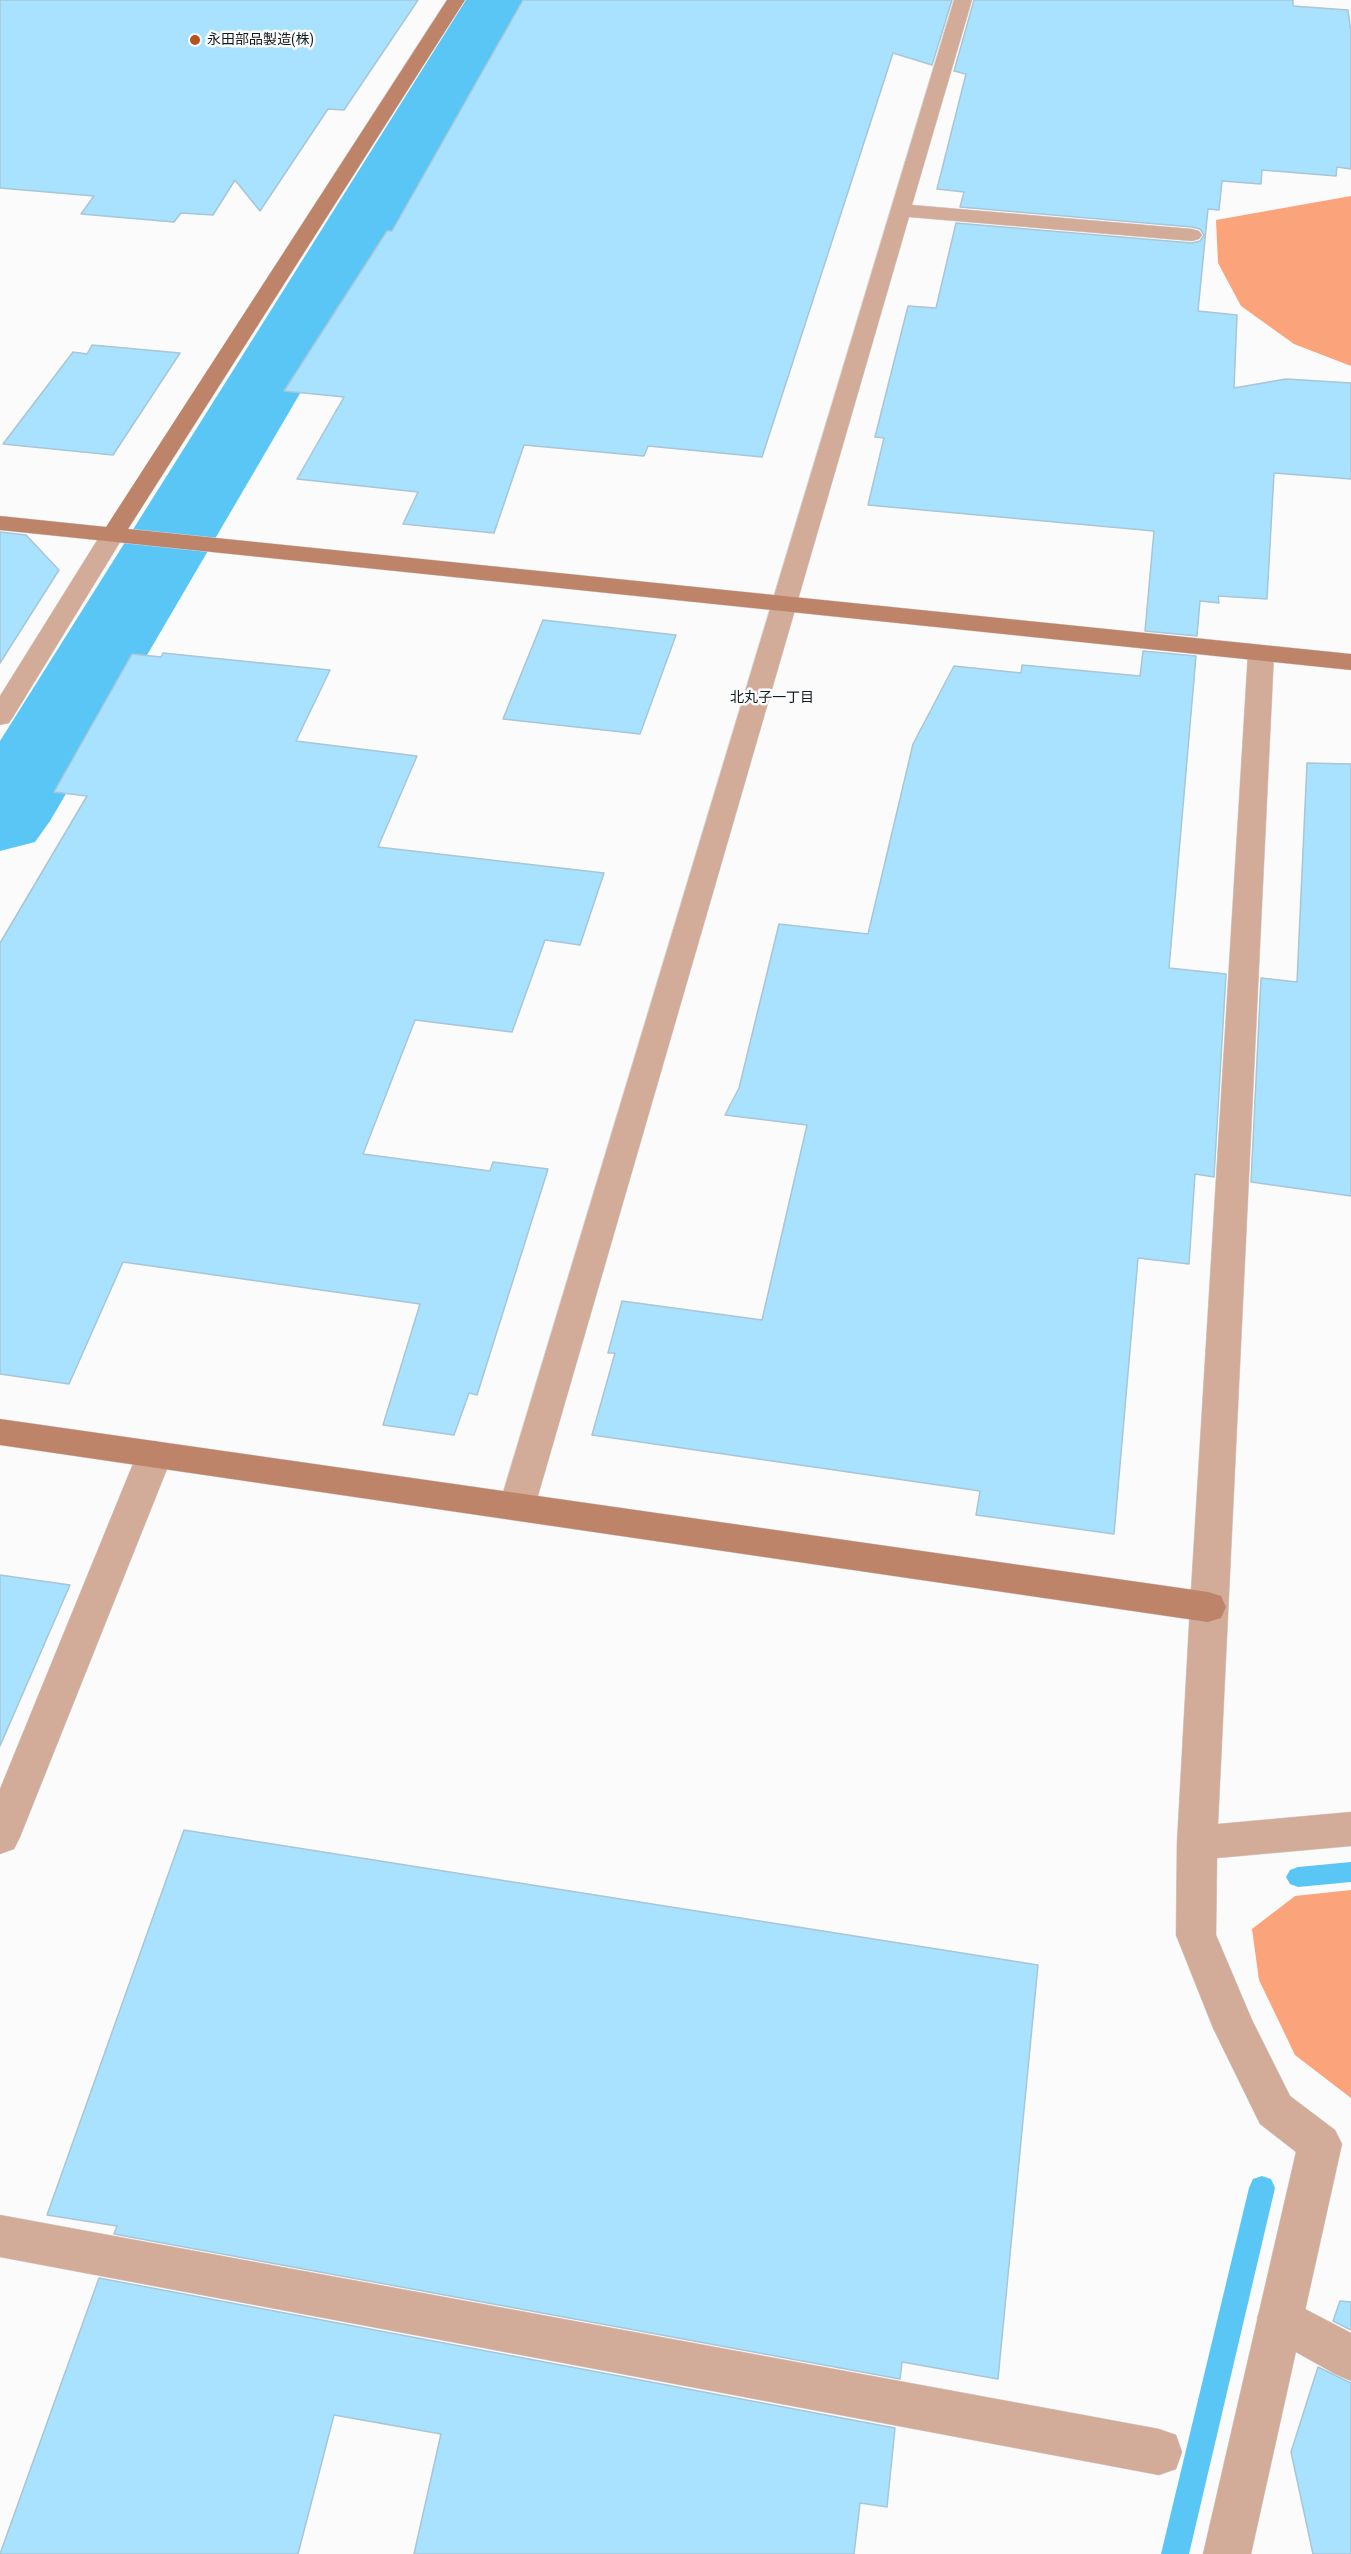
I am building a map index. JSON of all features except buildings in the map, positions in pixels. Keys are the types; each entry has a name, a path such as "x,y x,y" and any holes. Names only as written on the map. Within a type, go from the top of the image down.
{"street":[{"path":"0,717 113,534 456,0"},
{"path":"517,1506 963,0"},
{"path":"900,210 1192,235"},
{"path":"0,523 1351,662"},
{"path":"1227,2554 1320,2144 1275,2110 1234,2028 1196,1935 1197,1843 1208,1607 1261,653"},
{"path":"0,1432 1208,1607"},
{"path":"0,1837 155,1454"},
{"path":"1197,1843 1351,1829"},
{"path":"0,2236 1159,2452"},
{"path":"1280,2318 1351,2358"}],"shaded area":[{"path":"1351,196 1351,366 1294,344 1241,306 1218,263 1216,220"},
{"path":"1351,1890 1351,2098 1295,2055 1259,1980 1252,1929 1295,1896"}],"waterway":[{"path":"0,821 498,0"},
{"path":"1298,1877 1351,1872"},
{"path":"1175,2554 1262,2188"}],"place":[{"name":"永田部品製造(株)","path":"195,40"}],"district":[{"name":"北丸子一丁目","path":"772,698"}]}
